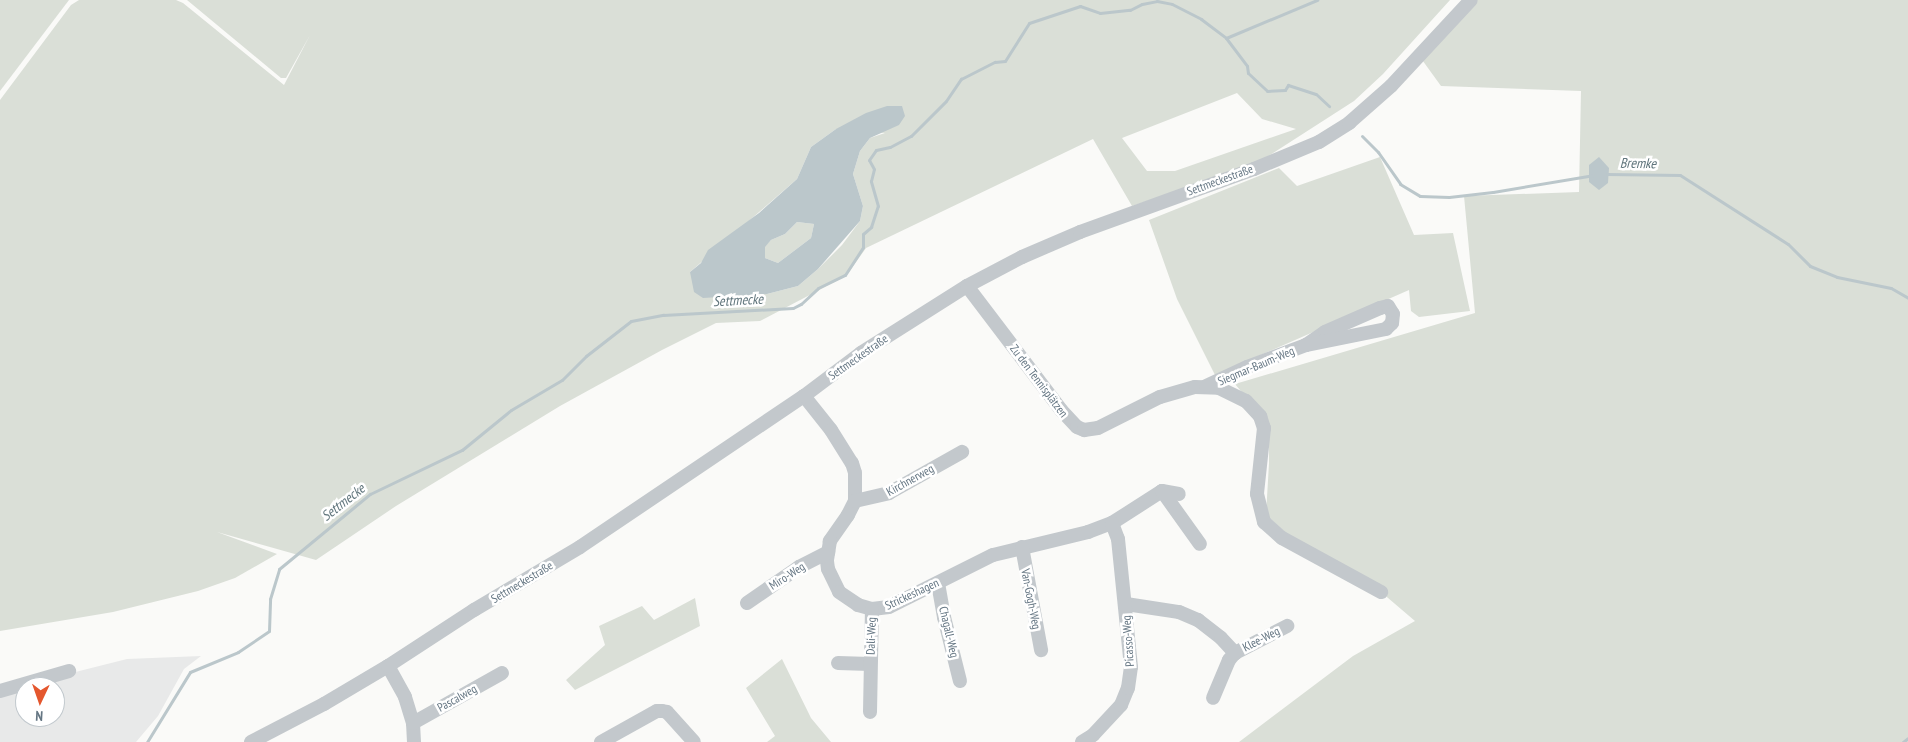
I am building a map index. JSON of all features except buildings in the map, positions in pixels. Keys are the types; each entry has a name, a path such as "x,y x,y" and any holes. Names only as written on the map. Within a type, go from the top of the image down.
{"street":[{"name":"Settmeckestraße","path":"251,742 324,704 388,666 474,610 580,547 804,396 861,353 967,286 1022,257 1080,232 1319,142 1349,123 1398,79 1471,0"},
{"name":"Zu den Tennisplätzen","path":"967,286 1061,410 1077,427 1093,430 1160,397 1179,391 1206,387 1220,388 1239,396 1253,407 1263,422 1265,439 1256,494 1264,522 1282,538 1381,592"},
{"name":"Siegmar-Baum-Weg","path":"1206,387 1247,367 1306,345 1386,328 1392,323 1393,314 1388,306 1380,308 1324,332 1306,345"},
{"path":"804,396 831,430 852,463 856,473 854,501 848,516 830,541 828,552"},
{"name":"Kirchnerweg","path":"854,501 889,493 962,452"},
{"path":"1162,490 1179,494"},
{"path":"1162,490 1200,544"},
{"name":"Strickeshagen","path":"828,552 828,569 839,592 858,605 872,608 889,607 973,564 1006,551 1088,532 1112,523 1162,490"},
{"name":"Picasso-Weg","path":"1082,742 1111,718 1121,705 1128,688 1132,667 1118,539 1112,523"},
{"name":"Van-Gogh-Weg","path":"1022,547 1041,650"},
{"name":"Miro-Weg","path":"747,603 799,567 828,552"},
{"name":"Chagall-Weg","path":"938,583 944,617 960,682"},
{"name":"Klee-Weg","path":"1126,604 1156,607 1189,615 1210,627 1235,653"},
{"name":"Dali-Weg","path":"870,712 872,608"},
{"name":"Klee-Weg","path":"1213,698 1229,660 1235,653 1287,626"},
{"name":"Dali-Weg","path":"838,663 870,664"},
{"path":"388,666 405,698 412,723 414,742"},
{"path":"0,691 69,671"},
{"name":"Pascalweg","path":"412,723 502,673"},
{"path":"601,742 662,710 667,712 694,742"}],"shaded area":[{"path":"0,0 69,0 0,91"},
{"path":"79,0 176,0 183,3 284,85 310,35 286,78 281,78 187,0 1450,0 1383,74 1354,101 1253,166 1132,206 1093,139 866,248 846,276 760,321 716,323 662,350 560,406 396,506 316,560 217,532 277,554 235,578 198,591 113,612 0,631 0,100 71,5","holes":["1237,93 1262,119 1296,129 1175,171 1147,171 1122,138","836,129 885,133 870,138 860,151 853,174 863,206 860,221 842,245 818,269 798,286 767,294 690,272 797,179 811,147"]},
{"path":"1471,0 1908,0 1908,742 1239,742 1353,656 1415,621 1381,592 1292,538 1266,515 1269,425 1235,384 1475,313 1464,196 1579,192 1581,91 1441,86 1420,57"},
{"path":"887,106 902,106 905,116 899,125 870,138 860,151 853,174 863,206 860,221 818,269 798,286 767,294 703,298 694,292 690,272 701,263 708,250 759,213 797,179 811,147 836,129 866,113","holes":["797,222 814,224 811,238 778,263 765,258 765,247 771,240 785,234"]},
{"path":"1380,157 1414,235 1453,233 1470,311 1419,317 1411,311 1409,290 1215,375 1177,299 1149,220 1279,168 1297,186"},
{"path":"1599,157 1609,168 1608,183 1599,190 1589,182 1589,165"},
{"path":"797,222 814,224 811,238 778,263 765,258 764,247 771,240 785,234"},
{"path":"695,598 700,626 575,690 566,680 605,645 599,626 642,606 654,620"},
{"path":"201,656 184,669 158,716 136,742 0,742 0,691 15,687 15,727 65,727 65,677 56,677 127,659"},
{"path":"782,659 811,718 831,742 767,742 775,736 746,688"}],"waterway":[{"name":"Settmecke","path":"147,742 190,672 238,652 269,631 270,599 279,569 370,494 462,450 511,410 562,380 586,356 631,321 663,315 793,308 801,304 818,288 845,275 863,247 863,234 871,227 878,206 871,181 874,169 869,160 876,150 890,147 911,136 946,101 961,79 995,62 1005,61 1029,23 1080,6 1100,13 1130,10 1142,4 1157,1 1172,4 1201,19 1226,38 1317,0"},
{"name":"Bremke","path":"1226,38 1247,66 1248,73 1267,91 1285,90 1288,85 1316,94 1329,106"},
{"name":"Bremke","path":"1362,136 1378,152 1400,184 1420,196 1449,197 1493,192 1593,175"},
{"name":"Bremke","path":"1607,174 1680,175 1788,244 1810,266 1837,277 1891,288 1908,298"},
{"path":"1903,742 1908,738"}]}
